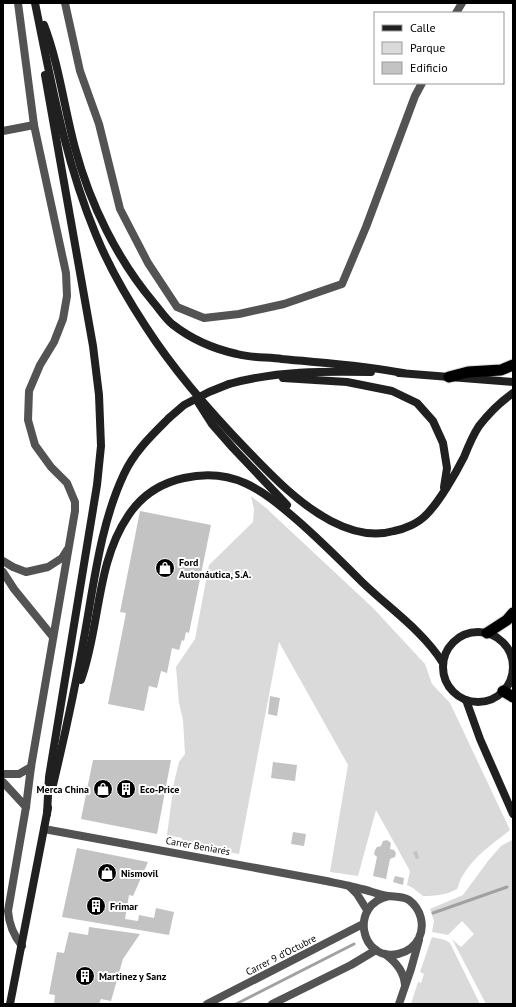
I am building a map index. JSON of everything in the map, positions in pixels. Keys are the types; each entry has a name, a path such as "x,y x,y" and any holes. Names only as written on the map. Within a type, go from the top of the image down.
{"highway":[{"path":"449,376 468,372 501,370 513,365"},
{"path":"487,633 508,620 513,613"},
{"path":"503,691 513,697"}],"main road":[{"path":"35,3 52,50 76,150 88,190 104,225 128,266 146,293 171,323 195,339 238,355 369,367 403,373"},
{"path":"35,3 54,94 70,159 96,236 120,283 146,327 191,389 231,434 288,490 316,512 338,524 359,532 374,534 394,532 425,517 436,504 461,463 478,428 497,404 513,393"},
{"path":"35,3 39,44 93,346 99,395 101,446 97,485 49,777 47,814"},
{"path":"10,1004 47,814 74,696 100,552 117,490 124,473 134,456 147,439 184,405 209,392 229,384 270,375 320,371 403,373 513,382"},
{"path":"270,375 283,378 347,382 392,391 417,403 433,421 443,443 447,468 443,491"},
{"path":"191,389 212,424 233,448 315,536 364,584 429,642 443,663"},
{"path":"74,696 82,680 86,665 111,549 128,514 140,501 156,488 171,481 204,475 220,475 240,480 257,488 272,498 315,536"},
{"path":"472,633 487,633 501,641 507,648 513,667 512,676 503,691 495,698 474,702 466,700 456,694 448,685 444,674 443,663 448,649 458,638 472,633"},
{"path":"466,700 480,739 513,814"}],"street":[{"path":"18,3 34,125 66,272 67,296 63,319 29,391 28,420 35,445 50,467 67,483 74,502 74,519 31,767 26,807 8,911 9,920 16,938 22,946"},
{"path":"65,3 80,72 100,124 120,209 148,263 177,307 204,318 239,314 284,304 342,284 366,227 402,131 422,84"},
{"path":"457,12 462,3"},
{"path":"3,131 34,125"},
{"path":"3,561 12,567 26,572 32,571 48,567 62,558 69,548"},
{"path":"3,572 14,590 53,637"},
{"path":"3,774 19,774 31,767"},
{"path":"3,782 26,807"},
{"name":"Carrer Beniarés","path":"44,830 349,885 389,896"},
{"path":"349,885 357,894 367,910"},
{"path":"399,1004 422,929 420,913 415,906 403,898 389,896 375,901 367,910 363,924 366,938 376,950 384,953 395,954 404,952 413,946 419,937"},
{"name":"Carrer 9 d’Octubre","path":"207,1004 363,924"},
{"path":"272,1004 376,950"},
{"path":"384,953 399,967 405,986"}],"green space":[{"path":"251,496 266,508 373,608 425,664 432,684 450,703 510,830 485,850 473,862 462,877 457,889 441,895 423,896 407,885 410,871 376,810 358,876 330,872 348,765 279,642 239,854 181,843 182,838 167,835 174,783 179,762 185,754 183,720 179,703 176,667 195,639 209,565 253,522 254,509"},
{"path":"512,840 513,1004 486,1004 452,939 461,947 474,934 462,921 448,935 432,932 434,921 430,909 463,895 501,846"},
{"path":"432,937 445,940 450,943 480,1004 411,1004 418,982 421,983 424,974 420,972"}],"building":[{"name":"Ford Autonáutica, S.A.","path":"140,511 211,525 189,633 186,632 184,641 182,640 179,650 172,648 167,673 161,671 157,688 149,686 144,711 108,704 126,613 120,612"},
{"path":"270,696 280,698 277,716 268,714"},
{"name":"Eco-Price","path":"93,760 171,760 157,834 81,819"},
{"path":"273,762 297,765 295,781 271,778"},
{"path":"293,832 306,834 304,846 291,844"},
{"path":"387,840 391,843 390,849 394,850 396,853 395,857 390,859 386,879 373,876 377,857 374,854 375,850 377,847 381,846 383,841"},
{"path":"77,848 148,862 133,896 129,895 125,919 138,921 139,915 154,918 156,908 174,912 169,935 62,917"},
{"path":"417,851 419,858 416,859 413,852"},
{"path":"395,876 404,878 403,885 393,882"},
{"name":"Martinez y Sanz","path":"89,927 140,934 123,959 111,1001 101,999 99,1004 54,1004 55,995 49,994 57,952 64,953 69,932 88,935"}],"waterway":[{"path":"433,913 507,887"},
{"path":"236,1004 354,944"}],"place":[{"name":"Ford Autonáutica, S.A.","path":"165,568"},
{"name":"Merca China","path":"103,789"},
{"name":"Eco-Price","path":"126,789"},
{"name":"Nismovil","path":"107,873"},
{"name":"Frimar","path":"96,906"},
{"name":"Martinez y Sanz","path":"85,976"}]}
